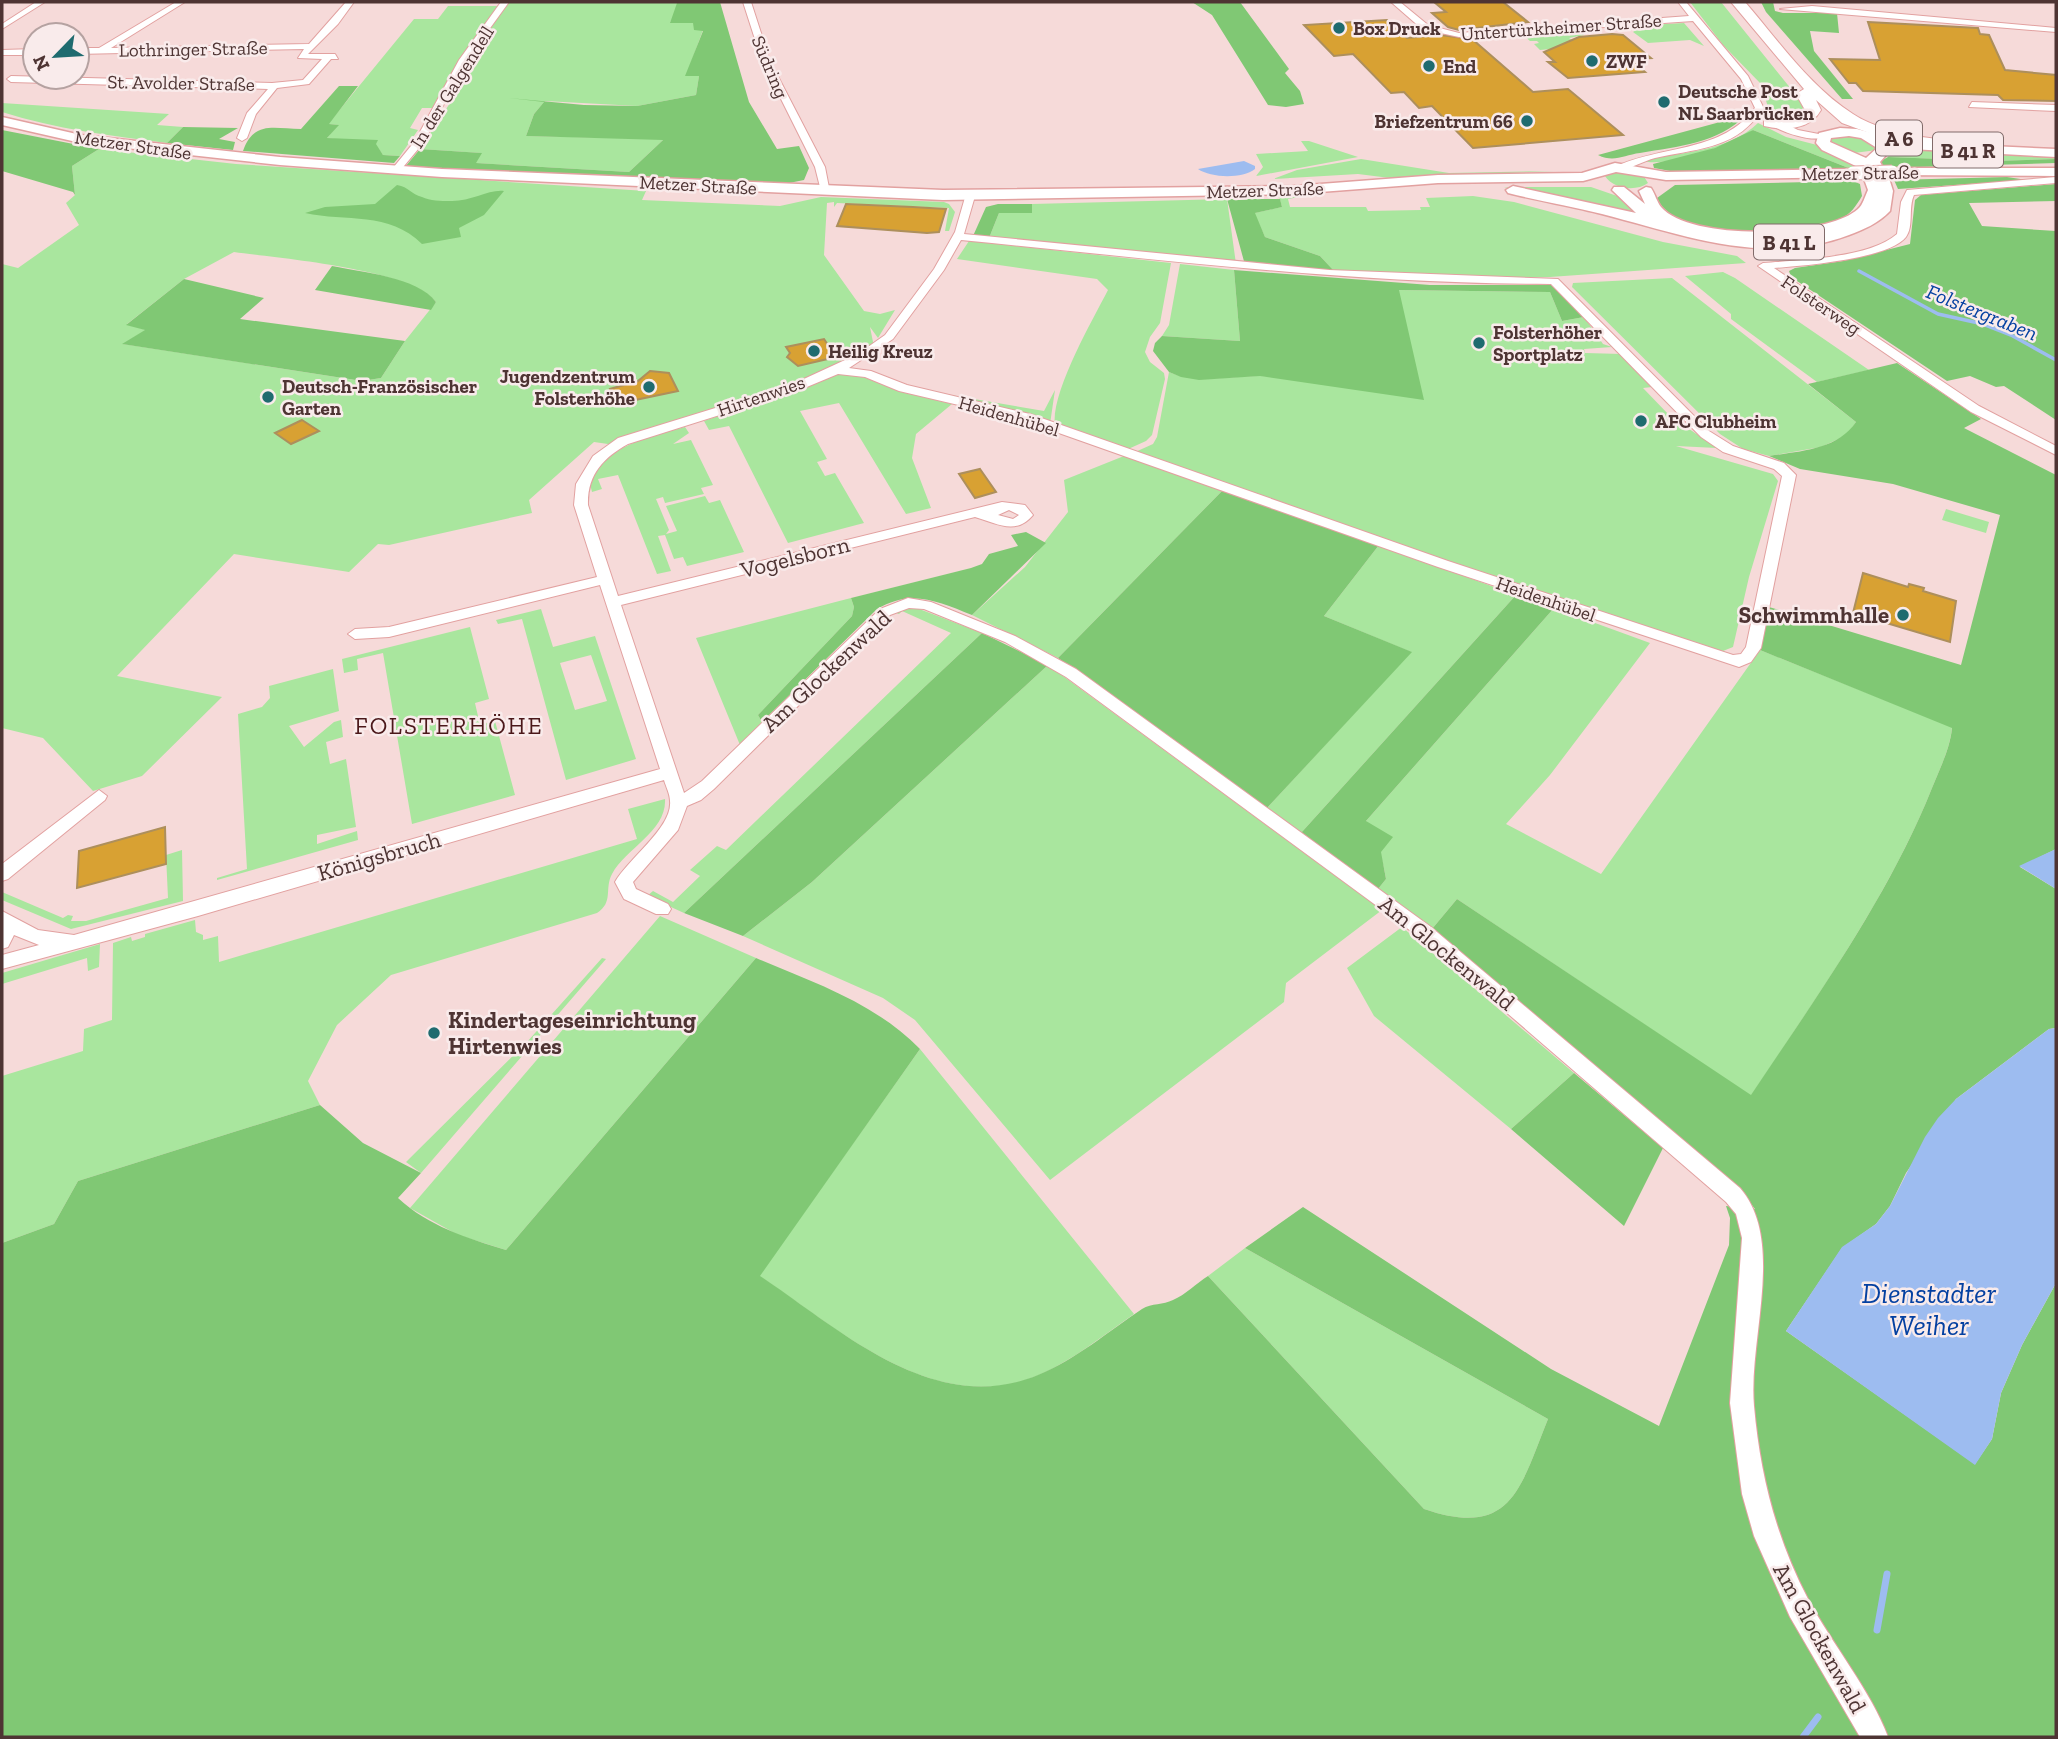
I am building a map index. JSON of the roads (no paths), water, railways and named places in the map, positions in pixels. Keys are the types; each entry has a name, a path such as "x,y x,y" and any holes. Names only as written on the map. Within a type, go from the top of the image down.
{"highway":[{"name":"B 41 R","path":"1728,2 1790,77 1809,92 1842,128 1874,144"},
{"name":"A 6","path":"1738,2 1747,9 1809,92 1848,119 1885,134 1930,144 1999,151"},
{"name":"B 41 R","path":"1809,92 1833,127 1826,138"},
{"path":"1762,120 1790,124 1809,117 1813,110 1809,92"}],"main road":[{"name":"Metzer Straße","path":"2,121 81,139 181,152 396,170 970,196 1578,181 1613,188 1680,180 1761,175 1892,172 2053,174"},
{"path":"1826,138 1874,144"},
{"path":"1826,138 1842,153 1874,144"},
{"name":"B 41 R","path":"1874,144 2056,153"},
{"name":"B 41 L","path":"1613,188 1628,194 1647,216 1668,226 1718,239 1754,242 1811,240 1852,230 1874,218 1886,203 1885,185 1872,160 1874,144"},
{"name":"B 41 L","path":"1650,184 1647,202 1655,211 1669,220 1694,229 1753,237 1816,233 1853,220 1873,203 1874,184 1868,169 1861,161 1842,153"},
{"name":"Metzer Straße","path":"1398,184 1438,179 1598,174 1607,168 1622,167 1650,184"},
{"path":"1598,174 1600,181 1613,188"},
{"path":"1464,184 1561,199 1668,226"}],"street":[{"path":"2,27 41,2"},
{"path":"100,51 181,2"},
{"path":"272,86 306,82 332,57 301,56 335,22 350,2"},
{"name":"In der Galgendell","path":"396,170 420,139 463,60 505,2"},
{"name":"Südring","path":"747,2 766,61 817,161 829,191"},
{"name":"Untertürkheimer Straße","path":"1395,2 1425,27 1459,34 1695,18"},
{"name":"Untertürkheimer Straße","path":"1682,2 1745,78 1762,120 1776,132 1826,138"},
{"path":"1784,9 1812,8 2056,30"},
{"path":"2,20 14,20"},
{"name":"Lothringer Straße","path":"91,51 310,46"},
{"path":"2,52 21,52"},
{"name":"St. Avolder Straße","path":"21,73 11,79 21,79"},
{"name":"St. Avolder Straße","path":"91,81 272,86 273,90 252,113 242,138"},
{"path":"1972,104 2056,108"},
{"path":"1759,107 1762,120"},
{"path":"1622,167 1648,156 1717,143 1762,120 1796,133 1826,138"},
{"name":"Südring","path":"801,130 835,180 829,191"},
{"path":"797,190 813,179 817,161"},
{"name":"Folsterweg","path":"2053,174 1911,192 1906,198 1902,235 1895,242 1840,257 1763,266 1975,409 2056,451"},
{"name":"Hirtenwies","path":"679,802 581,505 580,493 588,470 606,451 636,435 760,398 832,370 872,350 889,337 958,237 969,210 970,196"},
{"name":"Heidenhübel","path":"832,370 873,376 903,388 1034,420 1670,641 1739,662 1746,658 1753,648 1789,475 1779,466 1728,449 1705,434 1554,281 1428,282 1309,273 958,237"},
{"path":"872,350 869,366 873,376"},
{"name":"Vogelsborn","path":"614,603 976,513 999,512"},
{"path":"355,634 389,632 606,579"},
{"name":"Am Glockenwald","path":"679,802 695,796 708,785 885,612 900,604 914,603 966,620 1053,661 1425,932 1724,1186 1745,1209 1753,1238 1742,1403 1754,1493 1766,1536 1799,1608 1875,1737"},
{"name":"Königsbruch","path":"2,962 671,772"},
{"path":"2,874 99,796"},
{"path":"662,909 630,894 624,882 670,828 678,812 679,802"},
{"name":"Königsbruch","path":"4,920 47,940 88,939"},
{"name":"Königsbruch","path":"2,943 6,935 4,920"}],"water":[{"path":"1244,161 1255,166 1255,169 1226,176 1198,169"},
{"path":"2056,849 2056,889 2019,866"},
{"name":"Dienstadter Weiher","path":"2056,1028 2056,1283 2022,1345 2001,1393 1992,1439 1975,1465 1786,1331 1842,1247 1876,1224 1890,1206 1925,1137 1938,1118 1956,1099 2049,1029"}],"waterway":[{"name":"Folstergraben","path":"1859,271 1938,314 1983,324 2011,335 2056,360"},
{"name":"Folstergraben","path":"1877,1630 1887,1574"},
{"name":"Folstergraben","path":"1803,1737 1818,1717"}],"place":[{"name":"Box Druck","path":"1339,28"},
{"name":"ZWF","path":"1592,61"},
{"name":"End","path":"1429,66"},
{"name":"Deutsche Post NL Saarbrücken","path":"1664,102"},
{"name":"Briefzentrum 66","path":"1527,121"},
{"name":"Folsterhöher Sportplatz","path":"1479,343"},
{"name":"Heilig Kreuz","path":"814,351"},
{"name":"Jugendzentrum Folsterhöhe","path":"649,387"},
{"name":"Deutsch-Französischer Garten","path":"268,397"},
{"name":"AFC Clubheim","path":"1641,421"},
{"name":"Schwimmhalle","path":"1903,615"},
{"name":"Kindertageseinrichtung Hirtenwies","path":"434,1033"}],"district":[{"name":"FOLSTERHÖHE","path":"449,725"}]}
